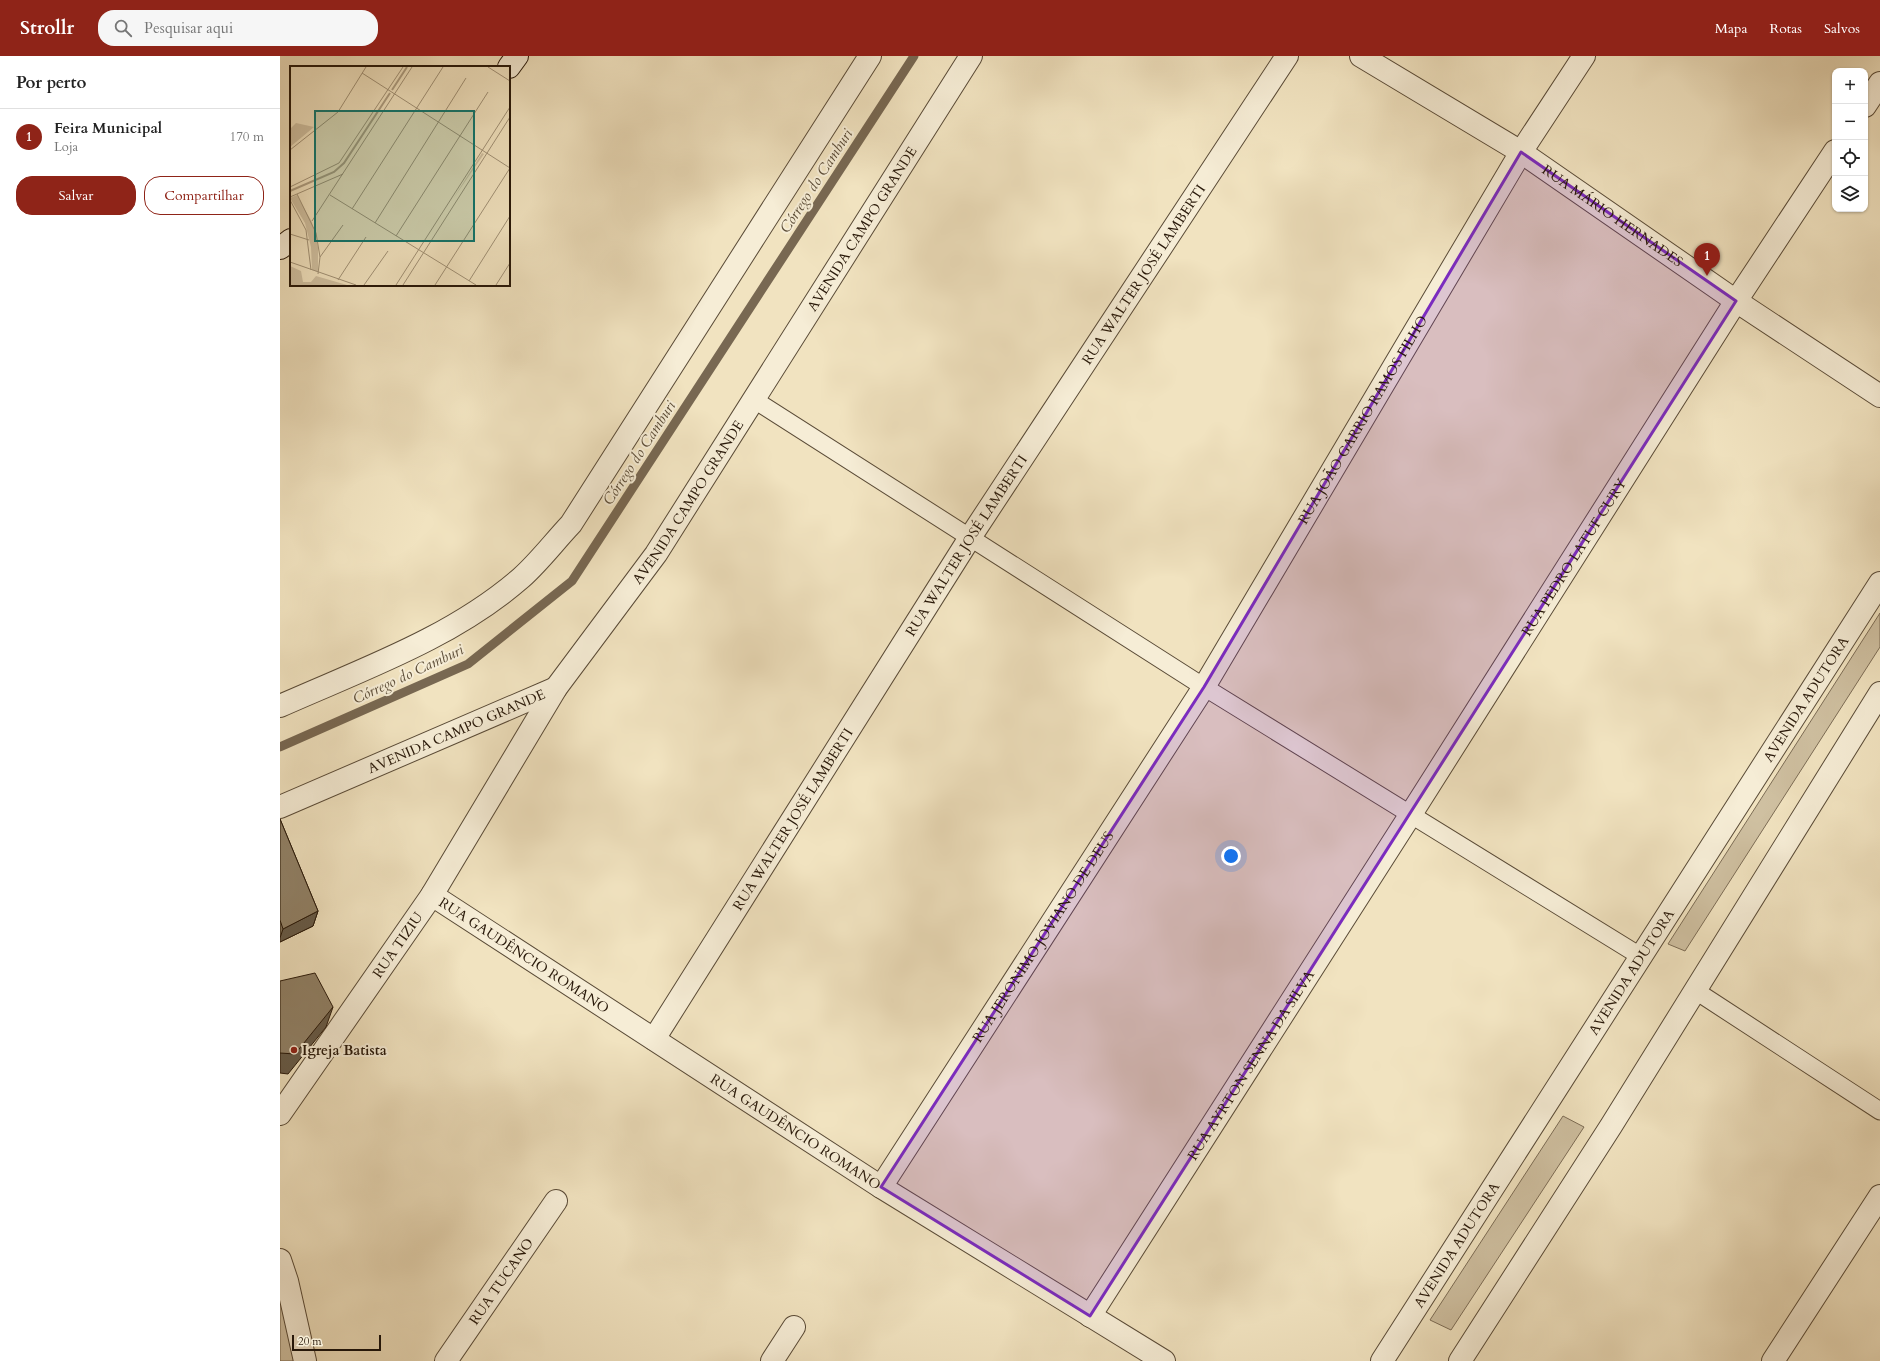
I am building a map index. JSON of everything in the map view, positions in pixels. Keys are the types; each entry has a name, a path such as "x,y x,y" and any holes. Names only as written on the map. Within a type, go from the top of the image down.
{"street":[{"path":"510,66 517,56"},
{"path":"280,706 428,640 478,611 522,577 571,524 870,56"},
{"name":"AVENIDA CAMPO GRANDE","path":"280,807 556,688 656,554 971,56"},
{"name":"RUA WALTER JOSÉ LAMBERTI","path":"654,1040 971,536 1286,56"},
{"name":"RUA MÁRIO HERNADES","path":"1361,56 1521,152 1736,301 1880,396"},
{"name":"RUA JOÃO GARRIO RAMOS FILHO","path":"1204,687 1521,152 1584,56"},
{"path":"1866,104 1880,83"},
{"name":"RUA PEDRO LATUF CURY","path":"1411,814 1736,301 1832,156"},
{"path":"280,248 290,241"},
{"name":"AVENIDA ADUTORA","path":"1382,1361 1880,583"},
{"name":"RUA JERONIMO JOVIANO DE DEUS","path":"880,1187 1204,687"},
{"name":"RUA TIZIU","path":"280,1114 432,895 556,688"},
{"path":"1460,1361 1696,991 1880,694"},
{"name":"RUA AYRTON SENNA DA SILVA","path":"1090,1316 1411,814"},
{"name":"RUA GAUDÊNCIO ROMANO","path":"432,895 880,1187 1164,1361"},
{"path":"1773,1361 1880,1196"},
{"name":"RUA TUCANO","path":"446,1361 556,1201"},
{"path":"280,1260 287,1281 305,1361"},
{"path":"772,1361 794,1327"}],"lane":[{"path":"754,399 971,536 1204,687 1640,956"},
{"path":"1696,991 1880,1111"}],"highlighted area":[{"path":"1521,152 1736,301 1090,1316 881,1187 1204,687"}],"shaded area":[{"path":"1880,613 1880,647 1685,951 1668,944"},
{"path":"1563,1116 1584,1127 1451,1330 1430,1320"},
{"path":"280,1284 297,1361 280,1361"}],"building":[{"path":"280,819 318,911 283,929 280,920"},
{"name":"Igreja Batista","path":"315,973 333,1007 295,1054 280,1053 280,981"}],"waterway":[{"name":"Córrego do Camburi","path":"280,747 468,664 572,581 914,56"}],"place":[{"name":"Feira Municipal","path":"1707,276"},
{"name":"Igreja Batista","path":"294,1050"}]}
